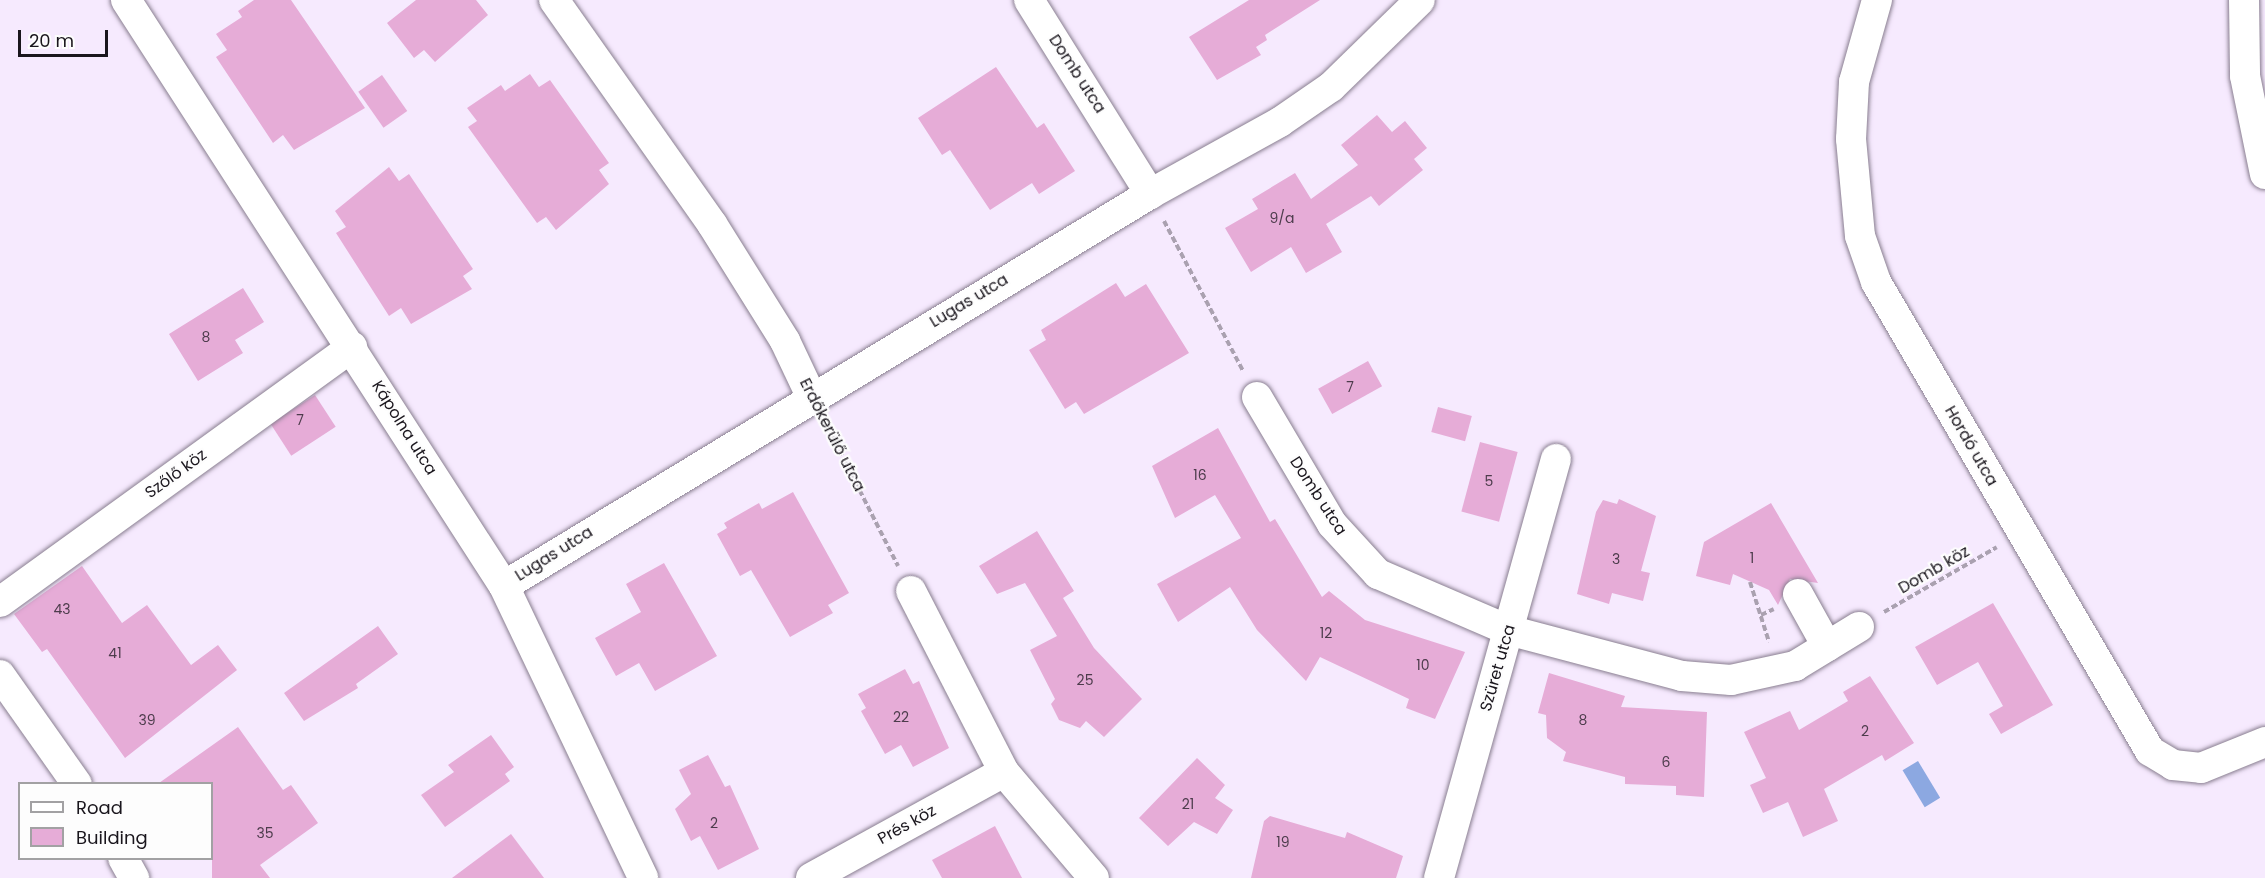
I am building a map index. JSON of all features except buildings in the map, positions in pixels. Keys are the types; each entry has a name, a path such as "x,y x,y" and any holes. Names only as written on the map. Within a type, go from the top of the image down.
{"street":[{"name":"Kápolna utca","path":"126,0 352,347 504,586 643,878"},
{"name":"Erdőkerülő utca","path":"554,0 712,224 785,341 811,396"},
{"name":"Domb utca","path":"1029,0 1150,194"},
{"name":"Lugas utca","path":"504,586 811,396 1150,194 1280,122 1331,87 1420,0"},
{"name":"Hordó utca","path":"1877,0 1854,82 1852,174 1860,236 1876,282 2150,751 2173,765 2201,768 2265,742"},
{"path":"2244,0 2245,76 2265,174"},
{"name":"Szőlő köz","path":"0,602 352,347"},
{"name":"Domb utca","path":"1257,397 1332,524 1378,574 1508,630 1682,676 1731,680 1779,670 1859,627"},
{"name":"Szüret utca","path":"1439,878 1556,459"},
{"path":"911,591 1004,772 1094,878"},
{"path":"1798,594 1827,646"},
{"path":"0,675 76,782"},
{"name":"Prés köz","path":"811,878 1004,772"},
{"path":"124,860 134,878"}],"path":[{"path":"1150,194 1257,397"},
{"name":"Erdőkerülő utca","path":"811,396 911,591"},
{"name":"Domb köz","path":"1859,627 2021,533"},
{"path":"1750,582 1779,670"}],"water":[{"path":"1918,761 1940,798 1925,807 1903,770"}]}
